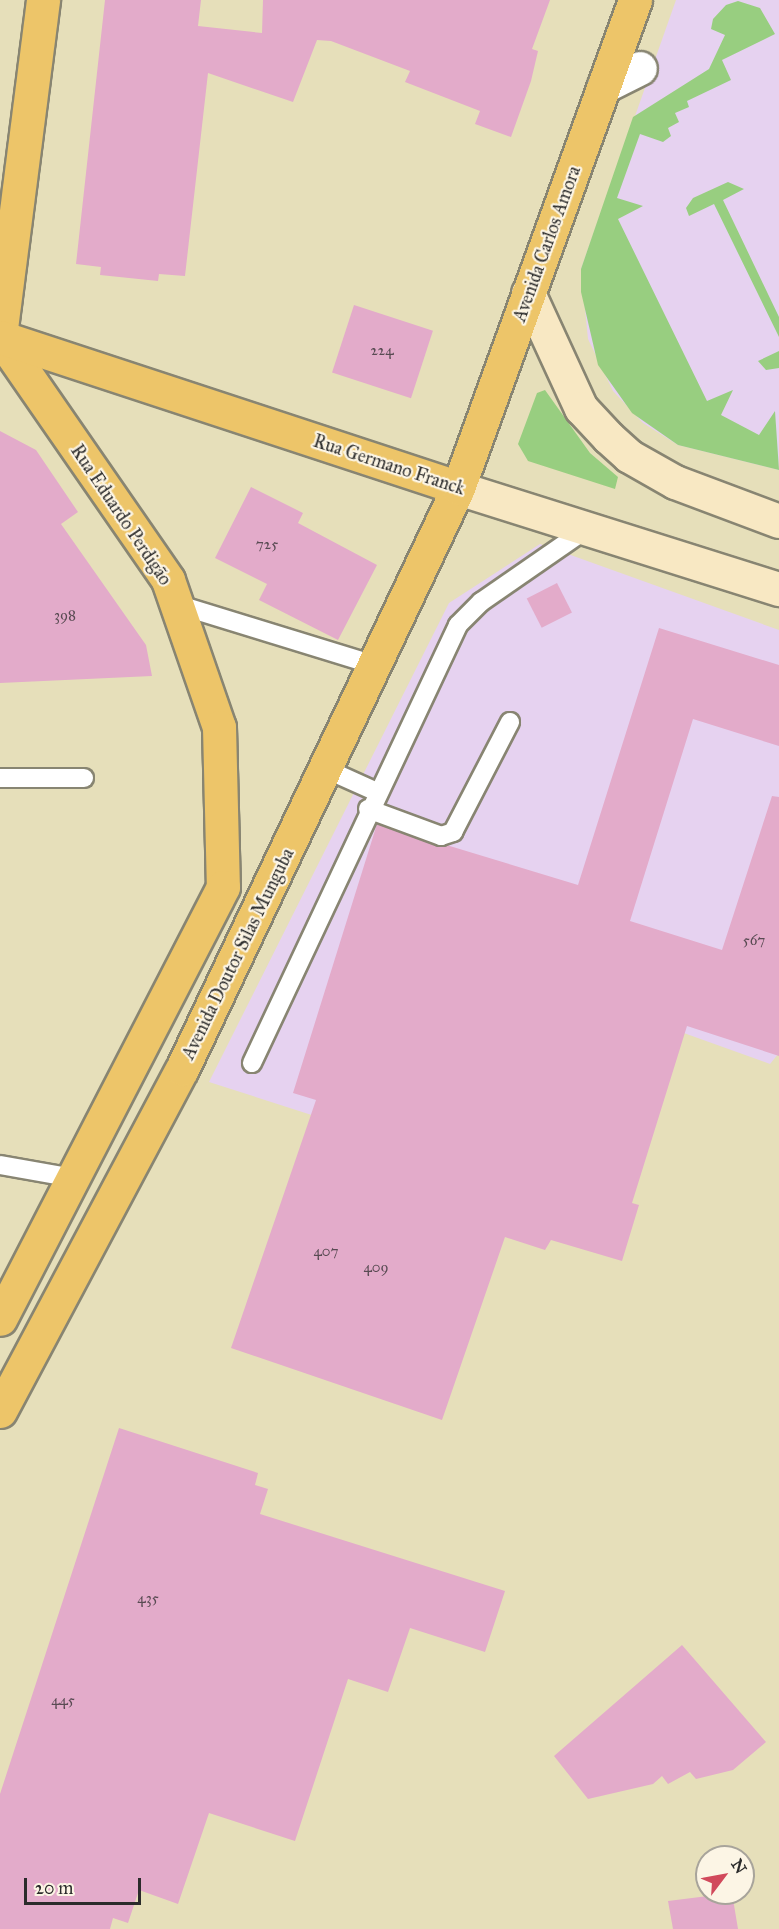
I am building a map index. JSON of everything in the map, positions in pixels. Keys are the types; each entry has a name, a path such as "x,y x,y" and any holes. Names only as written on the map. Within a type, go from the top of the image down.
{"main road":[{"path":"0,337 43,0"},
{"name":"Avenida Carlos Amora","path":"458,488 528,293 618,88 635,0"},
{"path":"528,293 576,399 608,437 675,482 779,521"},
{"name":"Rua Germano Franck","path":"0,337 458,488 779,589"},
{"name":"Rua Eduardo Perdigão","path":"0,337 168,580 219,727 223,887 74,1178"},
{"name":"Avenida Doutor Silas Munguba","path":"0,1411 182,1069 378,666 458,488"},
{"path":"0,1320 74,1178"}],"lane":[{"path":"252,1063 368,809 467,613 588,528"},
{"path":"176,604 378,666"},
{"path":"368,809 441,836 453,832 510,722"},
{"path":"328,770 377,792"},
{"path":"0,778 84,778"},
{"path":"0,1165 74,1178"}],"shaded area":[{"path":"676,0 779,0 779,470 678,445 643,423 613,391 588,339 581,269"},
{"path":"540,544 779,630 779,1053 770,1064 681,1032 623,1215 209,1082 449,603"}],"green space":[{"path":"738,1 760,8 775,34 722,60 731,80 687,101 689,107 675,113 679,122 668,128 671,136 663,142 640,134 617,198 643,206 618,219 707,401 733,390 721,415 759,435 775,411 779,470 678,445 632,413 598,365 581,292 581,269 633,117 709,69 725,35 711,29 713,19 726,5"},
{"path":"728,182 744,189 723,200 779,317 779,337 714,204 689,216 686,208 693,198"},
{"path":"779,351 779,368 766,370 758,361"},
{"path":"545,390 590,453 618,477 615,489 528,461 518,444 537,393"}],"building":[{"path":"105,0 201,0 198,26 262,33 263,0 550,0 532,49 538,51 531,81 511,137 475,124 480,111 405,82 410,71 331,41 317,40 293,102 208,73 185,276 159,274 158,281 100,275 101,267 76,264"},
{"path":"354,305 433,331 411,398 332,373"},
{"path":"0,431 36,450 78,512 61,524 146,645 152,676 0,683"},
{"path":"251,487 303,513 298,523 377,565 338,640 259,600 267,584 215,558"},
{"path":"557,583 572,612 542,628 527,598"},
{"path":"659,628 779,665 779,746 693,719 630,921 722,950 772,796 779,797 779,1056 687,1026 632,1203 639,1205 622,1261 551,1240 545,1250 505,1237 442,1420 231,1348 316,1100 293,1093 377,824 578,885"},
{"path":"119,1428 258,1473 255,1485 268,1489 260,1514 505,1591 485,1652 410,1628 388,1692 348,1679 295,1841 209,1813 178,1904 139,1890 128,1923 113,1918 110,1929 0,1929 0,1794"},
{"path":"682,1645 766,1742 733,1770 696,1779 690,1772 668,1784 662,1776 653,1784 588,1799 554,1756"},
{"path":"695,1898 695,1905 734,1905 738,1929 673,1929 668,1901"}]}
